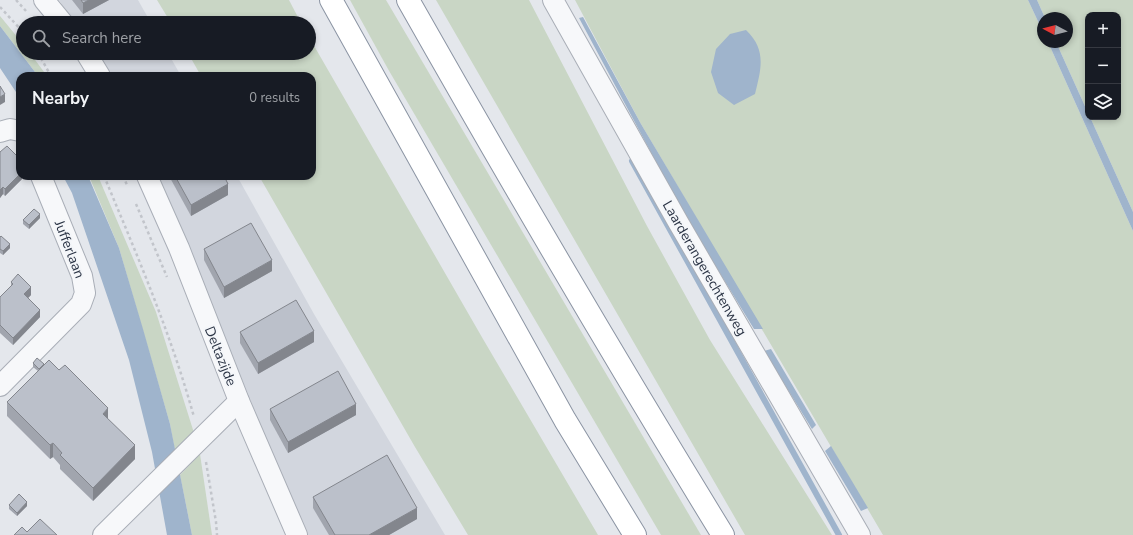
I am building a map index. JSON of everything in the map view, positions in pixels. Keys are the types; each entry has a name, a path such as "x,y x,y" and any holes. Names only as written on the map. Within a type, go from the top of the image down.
{"highway":[{"path":"331,0 565,420 635,535"},
{"path":"408,0 639,399 723,535"}],"street":[{"path":"44,0 57,16"},
{"name":"Laarderangerechtenweg","path":"553,0 682,229 860,535"},
{"path":"90,60 98,72"},
{"path":"0,132 10,128 16,130"},
{"name":"Jufferlaan","path":"0,386 81,304 85,293 82,276 43,180"},
{"name":"Deltazijde","path":"149,180 179,248 239,401 297,535"},
{"path":"103,535 239,401"}],"path":[{"path":"0,7 16,24"},
{"path":"42,60 49,72"},
{"path":"106,180 156,303 184,381 197,442 208,473 216,535"}],"shaded area":[{"path":"59,0 138,0 147,16 69,16"},
{"path":"97,60 172,60 179,72 105,72"},
{"path":"160,180 239,180 314,314 445,535 306,535"}],"green space":[{"path":"157,0 289,0 297,16 167,16"},
{"path":"350,0 386,0 701,535 661,535 388,69"},
{"path":"436,0 529,0 647,226 710,340 832,535 745,535"},
{"path":"575,0 1028,0 1037,19 1037,48 1051,48 1133,231 1133,535 883,535 641,124"},
{"path":"1037,0 1133,0 1133,212 1091,120 1121,120 1121,12 1085,12 1085,106 1059,48 1073,48 1073,12 1042,12"},
{"path":"0,16 16,35 16,47 0,26"},
{"path":"316,49 598,535 468,535 415,447 261,180 316,180 316,72 199,72 192,60 316,60"},
{"path":"26,60 35,60 44,72 35,72"},
{"path":"91,180 100,180 156,312 194,433 175,451 170,424 119,248"},
{"path":"200,454 212,535 192,535 180,475"}],"water":[{"path":"1028,0 1037,0 1042,12 1037,12 1037,19"},
{"path":"583,17 641,124 763,329 754,329 685,216 579,18"},
{"path":"0,26 16,47 16,60 26,60 35,72 16,72 16,92 0,68"},
{"path":"746,30 753,37 760,52 761,60 759,76 755,94 734,105 718,93 711,72 716,49 730,34"},
{"path":"1051,48 1059,48 1085,106 1085,120 1091,120 1133,212 1133,231"},
{"path":"65,180 90,180 119,248 170,424 192,535 167,535 152,452 129,360 72,193"},
{"path":"771,349 816,425 812,429 764,351"},
{"path":"831,446 868,508 861,511 825,451"}],"building":[{"path":"81,0 89,0 83,3"},
{"path":"0,86 5,94 0,97"},
{"path":"7,146 16,155 16,178 5,189 3,187 0,190 0,152"},
{"path":"177,180 226,180 228,184 191,205"},
{"path":"34,209 40,214 29,225 23,220"},
{"path":"251,223 272,260 224,287 204,249"},
{"path":"1,236 10,244 3,251 0,249"},
{"path":"18,274 31,287 24,294 40,310 13,338 0,325 0,297 13,284 11,282"},
{"path":"296,300 314,331 258,363 240,332"},
{"path":"37,358 44,364 39,369 33,363"},
{"path":"49,360 59,370 65,365 108,408 103,414 135,445 93,488 60,455 62,453 53,443 50,445 7,402"},
{"path":"338,371 356,404 288,442 270,409"},
{"path":"387,455 417,508 369,535 335,535 313,497"},
{"path":"19,494 27,502 17,513 9,505"},
{"path":"40,519 57,535 14,535 22,527 27,532"}],"waterway":[{"path":"632,161 839,535"}]}
